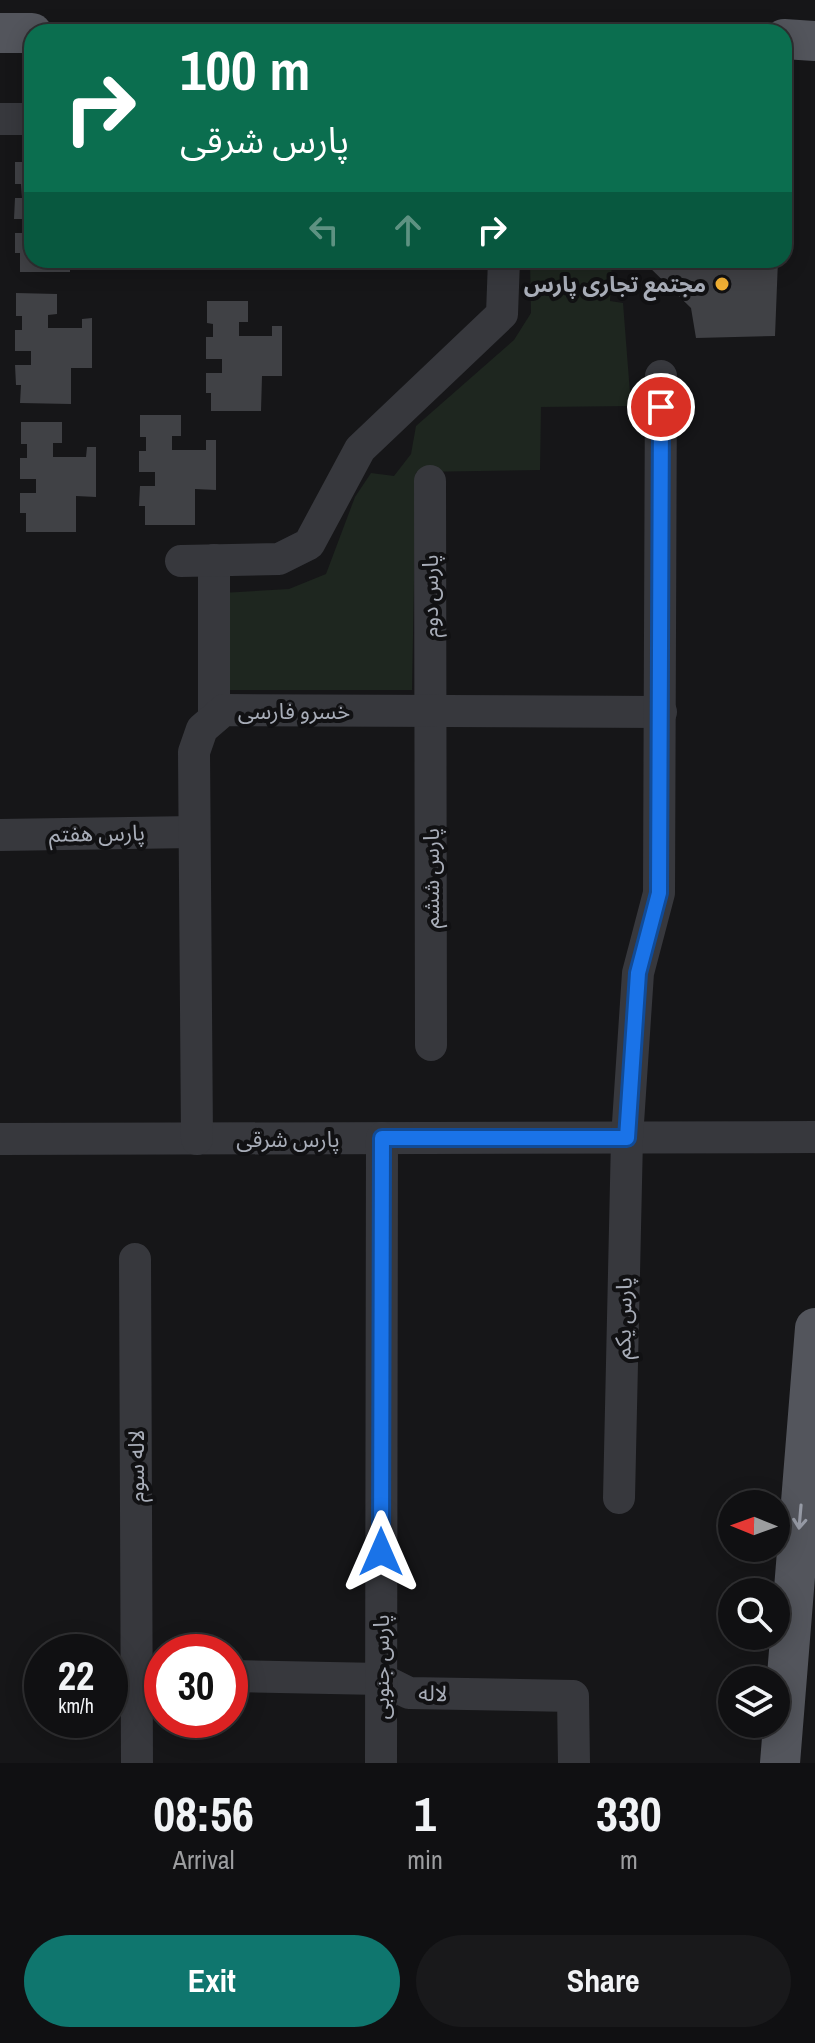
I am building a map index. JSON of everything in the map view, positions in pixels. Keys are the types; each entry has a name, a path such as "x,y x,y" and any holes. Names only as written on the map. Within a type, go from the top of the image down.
{"main road":[{"path":"0,33 24,33"},
{"path":"792,40 815,41"},
{"path":"780,1763 815,1328"}],"street":[{"path":"0,119 24,119"},
{"path":"181,561 279,559 309,544 360,449 502,314 504,268"},
{"name":"پارس یکم","path":"619,1498 627,1138 638,973 659,893 661,376"},
{"name":"پارس دوم","path":"430,481 430,711"},
{"path":"214,560 214,718"},
{"name":"خسرو فارسی","path":"197,1139 194,752 202,729 224,710 661,712"},
{"name":"پارس ششم","path":"430,711 431,1045"},
{"name":"پارس هفتم","path":"0,835 194,832"},
{"name":"پارس شرقی","path":"0,1139 815,1137"},
{"name":"پارس جنوبی","path":"381,1763 382,1138"},
{"name":"لاله سوم","path":"135,1259 149,1634"},
{"name":"لاله","path":"248,1676 381,1679 409,1693 573,1696 574,1763"},
{"name":"لاله سوم","path":"137,1763 144,1716"}],"shaded area":[{"path":"530,268 612,268 610,301 623,303 631,406 541,407 540,470 416,472 412,690 219,690 222,593 289,589 326,574 355,497 371,473 394,476 411,454 416,426 514,340 531,313"}],"building":[{"path":"15,162 24,162 24,219 14,219 15,198 22,198 21,184 15,184"},
{"path":"15,233 24,233 24,268 70,268 70,272 20,272 20,253 15,253"},
{"path":"141,268 191,268 191,269"},
{"path":"373,268 423,268 423,270"},
{"name":"مجتمع تجاری پارس","path":"650,268 778,268 775,336 696,338 691,308"},
{"path":"16,293 57,294 57,314 48,315 48,328 82,328 82,319 92,318 92,368 71,368 71,404 20,403 21,385 16,385 15,365 31,365 31,351 15,351 15,330 22,330 22,316 16,316"},
{"path":"207,301 248,301 248,322 239,322 239,336 272,336 272,326 282,326 282,376 262,376 261,411 211,411 211,393 206,393 206,373 222,373 222,359 206,359 206,337 213,337 213,324 207,323"},
{"path":"140,415 181,415 181,436 172,436 172,450 206,450 206,440 216,440 216,490 195,489 195,525 145,525 145,506 139,506 140,486 155,486 155,472 139,472 139,451 146,451 146,437 140,437"},
{"path":"21,422 62,422 62,443 53,443 53,457 86,457 87,447 96,447 96,497 76,496 76,532 26,532 26,513 20,513 20,493 36,493 36,479 20,479 20,458 27,458 27,444 21,444"}],"place":[{"name":"مجتمع تجاری پارس","path":"722,284"}],"route":[{"path":"381,1552 382,1138 627,1138 638,973 659,893 661,407"}]}
